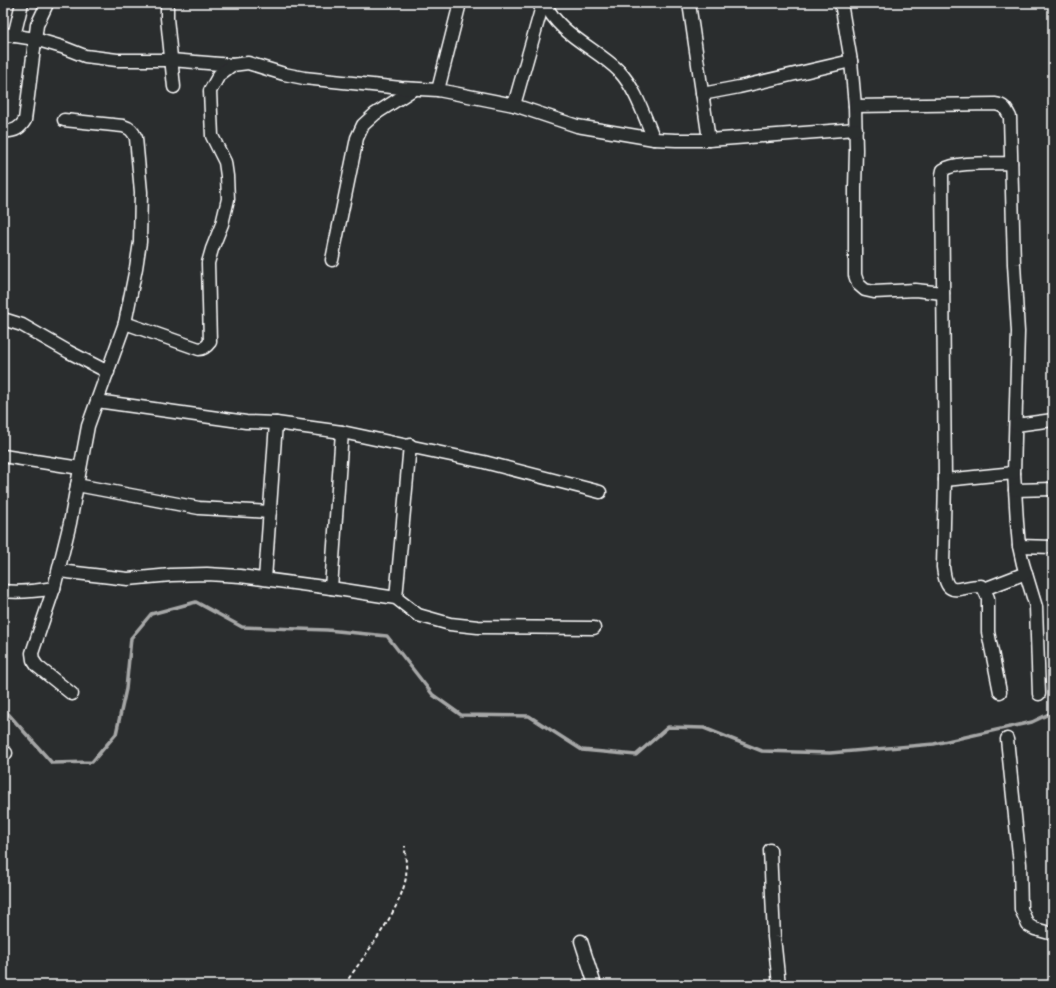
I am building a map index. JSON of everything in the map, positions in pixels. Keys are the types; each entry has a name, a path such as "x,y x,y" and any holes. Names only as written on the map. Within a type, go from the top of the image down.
{"street":[{"path":"22,3 9,35 35,39 85,56 116,60 171,60 232,66 248,63 284,74 304,78 438,90 514,105 577,126 654,139 709,140 856,129"},
{"path":"3,131 17,129 22,126 25,120 37,25 46,3"},
{"path":"167,3 167,18 174,87"},
{"path":"438,90 460,3"},
{"path":"514,105 544,3"},
{"path":"544,3 548,11 561,26 601,56 618,71 628,83 637,97 654,139"},
{"path":"689,3 709,140"},
{"path":"841,3 851,62 855,106 855,275 858,284 865,290 874,292 915,290 943,293"},
{"path":"702,94 851,62"},
{"path":"125,323 199,349 202,349 210,342 208,263 222,224 228,199 225,162 212,136 210,90 219,74 232,66"},
{"path":"332,260 357,138 364,125 374,114 414,89"},
{"path":"855,106 995,104 1001,105 1010,117 1014,264 1018,332 1014,474 1019,546 1036,607 1039,694"},
{"path":"64,120 123,126 133,132 136,138 141,192 140,242 125,323 88,426 59,571 32,653 33,660 37,666 72,694"},
{"path":"1000,692 988,632 988,598 984,589 981,586 976,586 956,590 947,586 942,567 945,480 942,175 943,170 958,165 1011,163"},
{"path":"3,319 22,325 108,372"},
{"path":"97,401 246,422 276,423 342,432 410,445 484,462 600,492"},
{"path":"1016,425 1053,420"},
{"path":"265,579 276,423"},
{"path":"331,588 342,432"},
{"path":"396,598 410,445"},
{"path":"3,456 80,468"},
{"path":"945,480 1014,474"},
{"path":"76,485 200,508 270,512"},
{"path":"1015,490 1053,489"},
{"path":"1019,546 1053,547"},
{"path":"59,571 128,579 170,575 207,574 265,579 396,598 418,615 450,624 478,627 594,628"},
{"path":"984,589 1026,573"},
{"path":"3,591 18,593 54,588"},
{"path":"1007,739 1020,864 1021,909 1028,925 1034,930 1053,934"},
{"path":"770,850 774,937 780,985"},
{"path":"581,941 595,985"}],"path":[{"path":"346,985 347,981 391,914 398,899 406,876 405,846"}],"waterway":[{"path":"3,708 52,763 92,762 116,734 126,689 131,638 151,614 196,602 242,627 327,630 387,636 433,695 461,715 529,716 582,750 636,755 668,727 704,728 762,751 830,753 934,744 1032,722 1053,712"}]}
